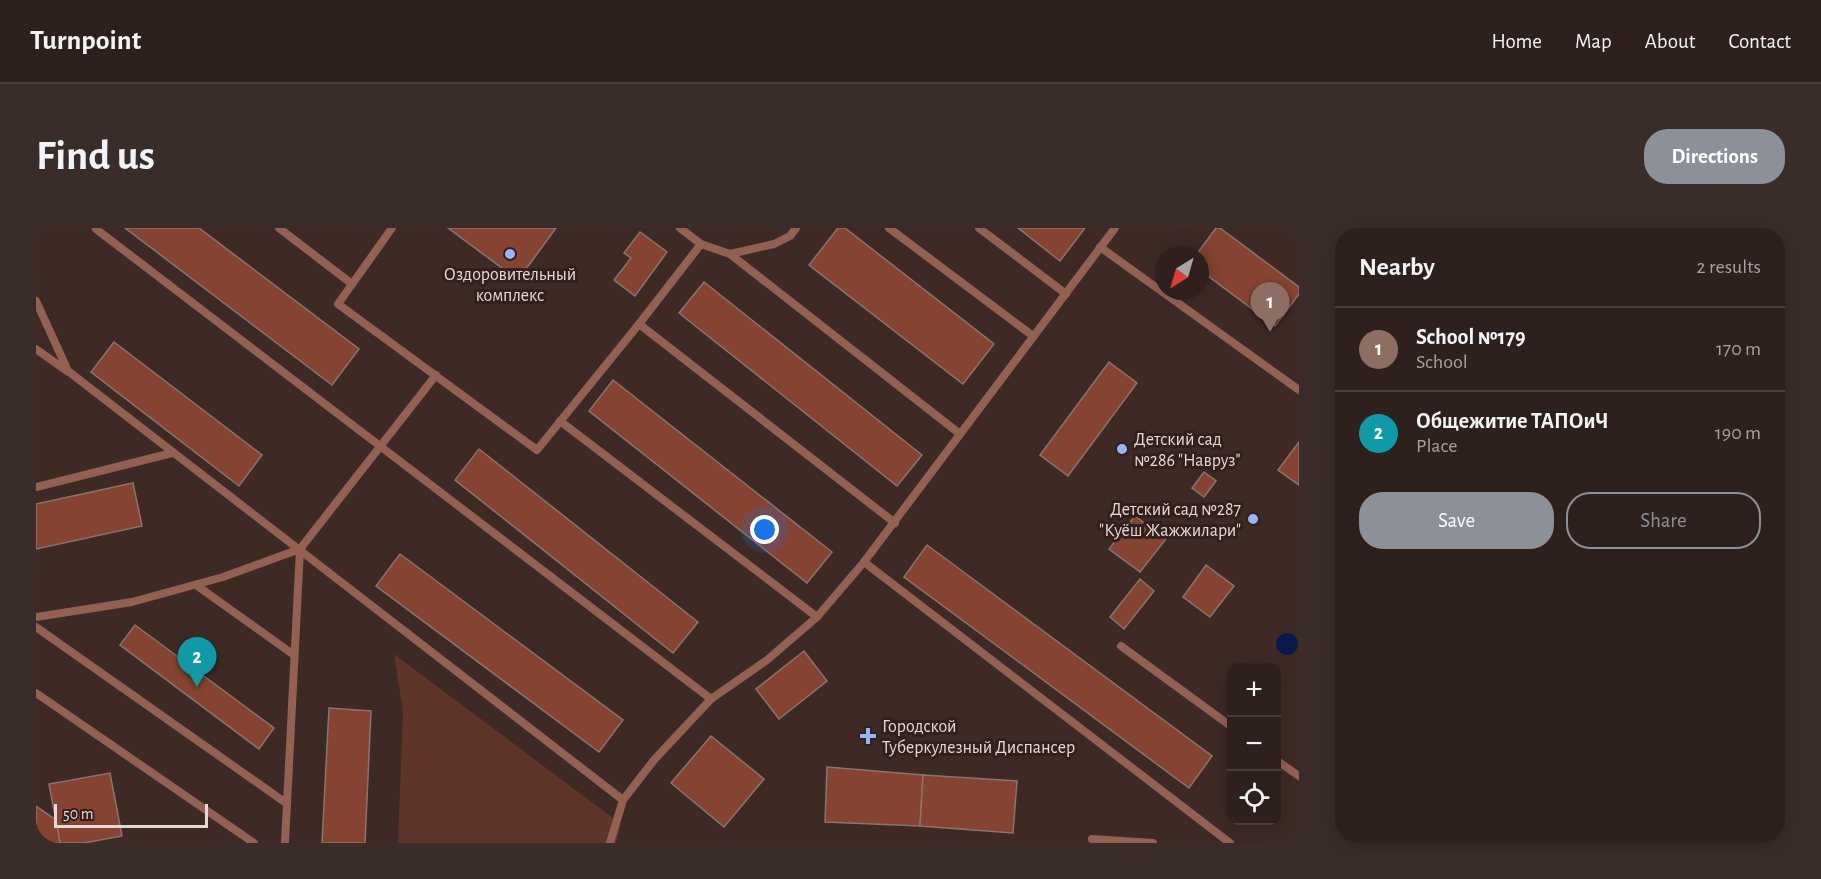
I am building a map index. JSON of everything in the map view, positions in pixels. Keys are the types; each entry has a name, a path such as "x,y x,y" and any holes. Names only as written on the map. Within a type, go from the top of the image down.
{"lane":[{"path":"279,228 352,284"},
{"path":"392,228 338,304 537,450 701,244"},
{"path":"680,228 701,244 730,254 960,434"},
{"path":"730,254 774,244 790,236 796,228"},
{"path":"890,228 1034,336"},
{"path":"979,228 1066,294"},
{"path":"610,843 623,800 654,760 711,699 767,660 817,617 895,523 1115,228"},
{"path":"96,229 711,699"},
{"path":"1100,247 1299,390"},
{"path":"36,301 68,371"},
{"path":"639,324 895,523"},
{"path":"36,349 300,549 623,800"},
{"path":"36,617 132,602 223,577 300,549 436,375"},
{"path":"560,421 817,617"},
{"path":"36,487 171,453"},
{"path":"285,843 300,549"},
{"path":"864,562 1230,843"},
{"path":"196,585 294,655"},
{"path":"36,627 286,802"},
{"path":"1120,646 1227,723"},
{"path":"36,693 254,843"},
{"path":"1281,763 1299,776"},
{"path":"1092,839 1153,843"}],"shaded area":[{"path":"394,654 621,824 616,843 398,843 403,712"}],"water":[{"path":"1287,633 1295,636 1298,644 1295,652 1287,655 1279,652 1276,644 1279,636"}],"building":[{"path":"125,228 199,228 359,349 332,385"},
{"name":"Оздоровительный комплекс","path":"448,228 556,228 518,280"},
{"path":"838,228 845,228 994,344 963,384 809,265"},
{"path":"1018,228 1085,228 1060,261"},
{"path":"1216,228 1220,228 1299,287 1299,294 1275,326 1209,277 1209,246 1203,246"},
{"path":"640,232 667,252 635,296 614,280 631,258 624,253"},
{"path":"704,282 922,455 897,486 679,313"},
{"path":"114,342 262,455 239,486 91,372"},
{"path":"1109,362 1137,383 1068,476 1040,455"},
{"path":"613,380 832,552 807,583 589,411"},
{"path":"1299,442 1299,485 1278,470"},
{"path":"479,449 698,622 673,653 455,480"},
{"path":"1204,472 1216,481 1204,497 1192,488"},
{"path":"133,483 142,526 36,549 36,504"},
{"path":"1135,516 1166,539 1140,572 1109,549"},
{"path":"927,545 1212,756 1189,788 904,577"},
{"path":"400,554 623,720 599,752 376,586"},
{"path":"1206,565 1234,586 1210,617 1183,597"},
{"path":"1140,579 1154,591 1124,629 1110,617"},
{"path":"135,625 274,728 259,749 120,645"},
{"path":"804,651 827,681 779,719 756,689"},
{"path":"329,708 371,711 365,843 322,843"},
{"path":"711,736 764,779 724,827 671,783"},
{"path":"827,767 923,775 920,826 825,822"},
{"path":"110,773 122,836 84,843 60,843 49,784"},
{"path":"923,775 1017,781 1013,833 920,826"},
{"path":"36,806 56,820 60,843 36,843"}],"place":[{"name":"Оздоровительный комплекс","path":"510,254"},
{"name":"School №179","path":"1270,332"},
{"name":"Детский сад №286 \"Навруз\"","path":"1122,449"},
{"name":"Детский сад №287 \"Куёш Жажжилари\"","path":"1253,519"},
{"name":"Общежитие ТАПОиЧ","path":"197,687"},
{"name":"Городской Туберкулезный Диспансер","path":"868,736"}]}
